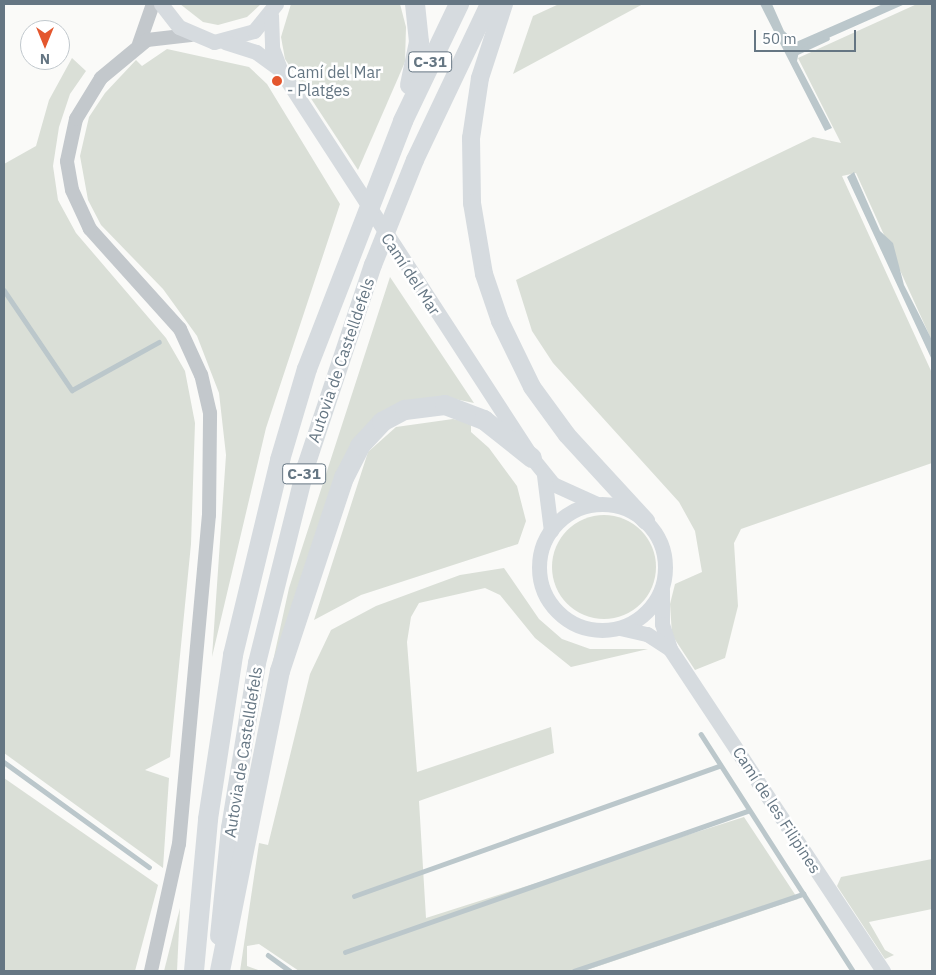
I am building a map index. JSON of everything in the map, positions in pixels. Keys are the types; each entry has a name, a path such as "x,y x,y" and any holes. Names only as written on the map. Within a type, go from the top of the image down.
{"highway":[{"path":"403,121 419,42 415,4"},
{"name":"Autovia de Castelldefels","path":"194,971 219,741 254,559 307,369 403,121 459,4"},
{"name":"Autovia de Castelldefels","path":"216,971 246,721 306,466 376,257 419,151 489,4"},
{"path":"504,4 480,78 471,138 472,203 484,274 500,321 532,387 567,435 646,521"},
{"path":"220,971 280,671 344,478 360,446 382,422 405,410 445,405 484,420 532,458"}],"main road":[{"path":"161,4 172,21 190,35"},
{"path":"224,42 254,31 274,9"},
{"name":"Camí del Mar","path":"274,9 272,48 281,70 412,277 544,475 561,489 596,504"},
{"name":"Camí del Mar","path":"190,35 224,42 256,52 281,70"},
{"name":"Camí del Mar","path":"544,475 551,531"},
{"path":"596,504 623,508 646,521 665,558 662,590 662,624 670,650 647,634 620,628 583,627 554,607 539,568 551,531 575,509 596,504"},
{"path":"620,628 644,616 662,590"},
{"name":"Camí de les Filipines","path":"670,650 883,971"}],"street":[{"path":"139,44 153,4"},
{"path":"151,971 180,835 209,514 210,413 199,368 180,329 90,229 72,190 67,161 76,119 86,99 101,78 139,44 168,35 190,35"}],"shaded area":[{"path":"180,4 261,4 247,17 218,25 203,22"},
{"path":"291,4 400,4 406,27 405,62 358,170 285,59 281,37"},
{"path":"559,4 643,4 513,74 533,16"},
{"path":"760,4 772,4 784,31 796,42 883,4 905,4 799,51 797,61 832,128 825,131"},
{"path":"917,4 932,4 932,341 856,173 842,176 932,373 932,463 741,529 734,543 738,606 725,658 695,670 672,635 670,604 675,584 702,572 695,531 679,502 553,363 532,331 516,280 813,137 841,143 798,58"},
{"path":"167,49 249,67 267,84 340,204 266,428 212,657 226,455 219,393 197,336 163,289 101,225 88,200 80,156 89,117 105,93 136,60 142,66"},
{"path":"72,58 86,71 70,94 59,127 53,166 58,200 76,233 166,338 185,371 195,423 191,544 170,757 145,770 169,778 163,868 4,753 4,164 36,146 49,100 65,70 70,70"},
{"path":"854,172 880,231 893,243 904,285 932,340 932,360 847,177"},
{"path":"390,277 474,403 445,397 379,414 259,725 289,588"},
{"path":"453,419 471,423 471,432 489,448 517,486 526,521 518,544 361,595 314,620 368,452 396,427"},
{"path":"604,515 624,519 633,524 647,538 652,547 656,567 652,587 647,596 633,610 624,615 604,619 584,615 575,610 561,596 556,587 552,567 556,547 561,538 575,524 584,519"},
{"path":"504,568 539,619 562,639 590,649 648,649 571,667 535,638 500,595 485,588 419,603 411,617 407,642 417,772 551,727 554,753 419,801 426,918 744,817 798,899 584,971 299,971 259,944 247,946 247,966 261,971 240,971 259,843 268,845 310,674 331,630 376,606 460,575"},
{"path":"4,778 158,885 135,971 4,971"},
{"path":"932,859 932,909 869,922 885,950 894,955 885,959 837,886 841,877"},
{"path":"180,908 177,971 164,971"}],"waterway":[{"path":"795,53 827,38"},
{"path":"4,290 72,390 159,342"},
{"path":"701,734 853,971"},
{"path":"4,762 149,867"},
{"path":"354,896 720,766"},
{"path":"345,952 748,811"},
{"path":"574,971 803,894"},
{"path":"268,955 290,971"}],"place":[{"name":"Camí del Mar - Platges","path":"277,81"}]}
